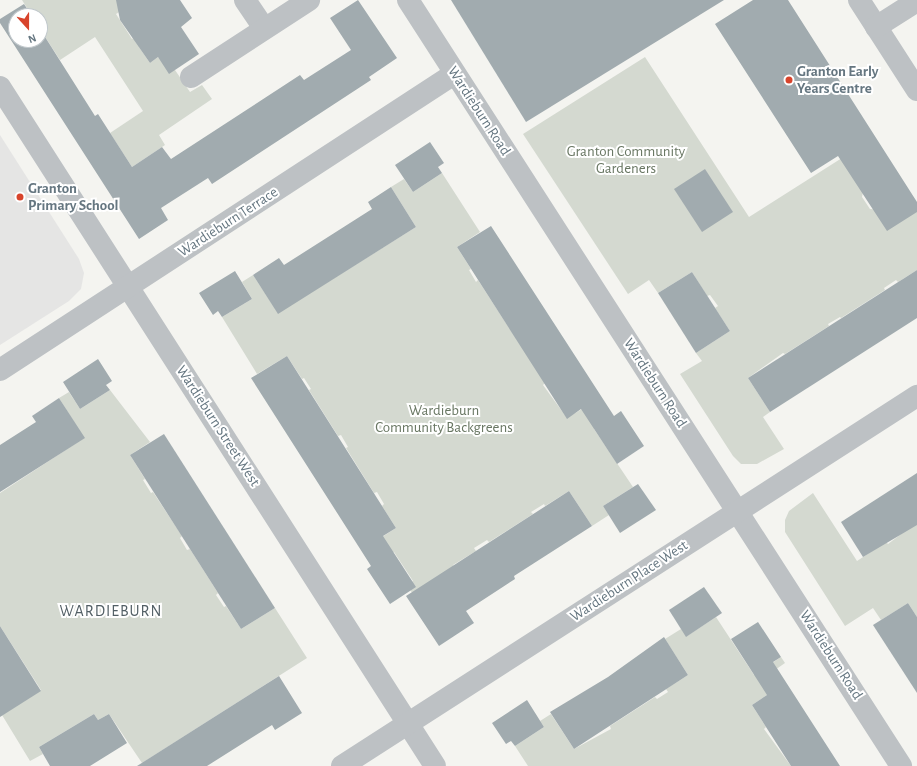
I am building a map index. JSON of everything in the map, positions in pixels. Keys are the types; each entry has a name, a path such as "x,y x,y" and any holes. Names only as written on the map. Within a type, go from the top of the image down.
{"street":[{"path":"245,0 264,28"},
{"path":"191,77 309,0"},
{"name":"Wardieburn Road","path":"408,0 454,74 738,510 901,766"},
{"path":"859,0 917,90"},
{"path":"876,27 917,1"},
{"name":"Wardieburn Terrace","path":"0,370 454,74"},
{"name":"Wardieburn Street West","path":"0,86 435,766"},
{"name":"Wardieburn Place West","path":"342,766 917,396"}],"shaded area":[{"name":"Granton Primary School","path":"0,135 79,259 84,273 81,289 69,301 0,345"}],"green space":[{"path":"22,0 120,0 125,8 116,14 132,39 142,32 139,47 150,63 158,57 175,70 190,92 202,85 212,99 159,135 165,145 132,167 110,133 143,111 95,37 60,60 48,41 48,8 27,8"},
{"name":"Granton Community Gardeners","path":"645,57 749,217 875,137 862,197 870,209 917,212 917,270 898,282 896,280 884,288 885,290 841,318 840,317 828,324 829,326 785,354 783,353 748,378 770,412 763,417 784,449 757,464 741,464 733,456 680,374 702,361 696,353 730,331 715,308 718,306 710,295 707,296 692,272 658,293 649,280 628,294 523,134"},
{"name":"Wardieburn Community Backgreens","path":"442,173 480,232 457,247 471,269 469,270 476,282 478,280 545,383 543,385 567,418 592,403 594,429 633,487 603,506 609,515 592,526 569,491 545,506 544,504 531,512 533,514 489,542 487,540 474,548 476,551 453,565 476,600 427,616 407,585 413,581 394,552 379,561 368,546 396,528 382,506 384,504 377,492 374,493 346,448 348,447 341,435 338,436 309,390 311,389 304,378 302,379 287,356 257,374 222,317 252,299 242,282 253,275 278,313 416,227 391,187 404,179 413,192"},
{"path":"110,390 150,442 130,455 145,479 143,480 151,493 153,492 182,536 180,538 187,550 190,549 218,593 216,595 224,607 226,606 241,629 275,608 307,658 142,763 109,714 98,720 94,714 39,747 43,754 30,761 2,715 41,690 0,626 0,493 84,438 59,398 69,392 80,409"},
{"path":"813,493 857,561 886,542 888,544 917,522 917,617 908,603 881,620 873,608 845,626 785,532 785,520 789,511"},
{"path":"716,617 754,675 781,657 785,663 775,670 779,687 752,705 766,727 764,729 791,766 528,766 515,746 544,727 540,721 551,714 574,749 611,729 610,726 655,697 657,699 668,692 666,689 688,675 665,639 681,629 687,636"}],"building":[{"path":"116,0 180,0 192,18 181,27 199,54 169,74 158,57 150,63 120,20"},
{"path":"358,0 397,58 369,77 371,80 212,184 208,178 161,208 168,220 139,239 16,48 48,48 48,42 95,116 98,114 132,167 162,147 171,159 300,75 304,80 351,50 330,18"},
{"path":"451,0 724,0 526,122"},
{"path":"753,0 788,0 917,202 917,212 887,231 838,156 811,173 715,24"},
{"path":"24,4 27,8 18,8"},
{"path":"8,14 8,35 0,23 0,19"},
{"path":"430,142 444,163 438,167 442,173 413,192 395,165"},
{"path":"705,169 733,212 702,232 674,189"},
{"path":"391,187 416,227 278,314 253,275 279,258 284,265 372,209 368,202"},
{"path":"491,226 614,416 621,411 644,446 617,464 581,409 567,419 457,247"},
{"path":"917,270 917,318 770,412 748,378"},
{"path":"235,271 252,299 222,317 218,311 213,315 199,293"},
{"path":"692,272 730,331 696,353 658,293"},
{"path":"287,356 396,528 383,536 416,587 390,604 367,569 371,566 251,378"},
{"path":"98,359 112,381 106,385 110,390 80,409 63,382"},
{"path":"59,398 85,438 0,492 0,445 36,422 32,416"},
{"path":"164,434 275,608 241,629 130,455"},
{"path":"917,473 917,525 863,557 841,522"},
{"path":"638,484 656,510 620,533 603,506"},
{"path":"569,491 592,526 514,576 515,579 466,611 474,623 439,646 406,596"},
{"path":"704,587 722,613 686,637 669,610"},
{"path":"908,603 917,617 917,693 873,625"},
{"path":"758,622 781,657 773,662 840,766 791,766 752,705 767,695 731,639"},
{"path":"0,626 41,691 0,717"},
{"path":"664,637 688,675 574,749 550,712 608,677"},
{"path":"279,676 302,713 275,730 272,725 207,766 137,766"},
{"path":"527,700 544,727 515,746 511,741 506,744 492,723"},
{"path":"94,714 98,720 109,714 127,743 90,766 50,766 39,747"}],"place":[{"name":"Granton Early Years Centre","path":"789,80"},
{"name":"Granton Primary School","path":"20,197"}],"district":[{"name":"WARDIEBURN","path":"111,611"}]}
